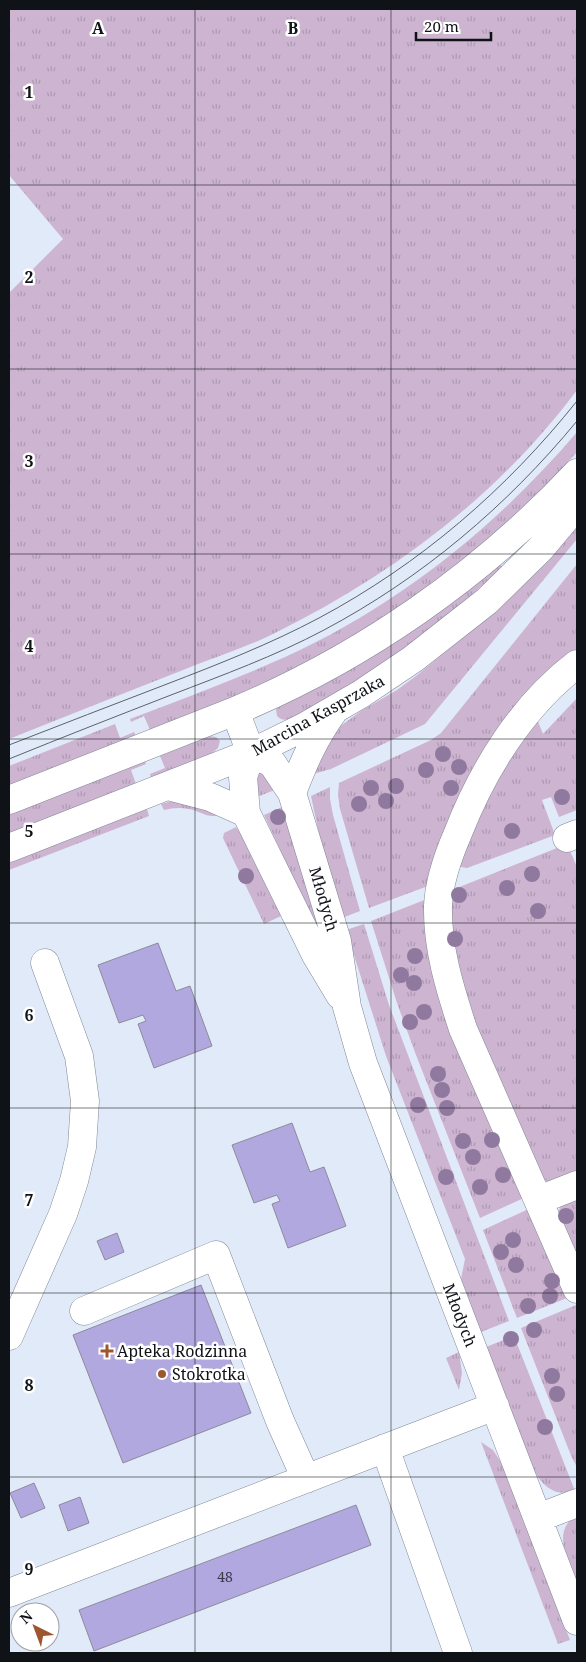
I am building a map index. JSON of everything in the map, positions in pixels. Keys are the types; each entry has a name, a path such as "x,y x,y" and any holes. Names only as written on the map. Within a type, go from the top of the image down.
{"street":[{"path":"9,800 269,697 333,665 408,618 460,580 492,554 577,473"},
{"name":"Marcina Kasprzaka","path":"9,848 251,753 334,710 390,676 487,600 541,548 577,505"},
{"path":"577,664 544,694 515,729 488,769 467,810 455,840 446,865 439,897 439,927 444,960 463,1029 577,1289"},
{"path":"292,793 309,750 334,710"},
{"path":"235,711 251,753"},
{"name":"Młodych","path":"347,1007 316,955 246,813 243,777 251,753 272,763 292,793 337,941 347,1007 366,1071 577,1621"},
{"path":"168,786 199,794 246,813"},
{"path":"9,1336 64,1214 82,1147 85,1101 79,1056 45,963"},
{"path":"538,1200 577,1185"},
{"path":"84,1311 216,1256 280,1421 306,1479"},
{"path":"10,1589 306,1479 495,1406"},
{"path":"385,1448 458,1653"},
{"path":"538,1518 577,1503"}],"green space":[{"path":"9,9 577,9 577,390 546,429 513,465 477,498 440,530 359,586 317,611 262,639 9,739 9,293 63,239 9,175"},
{"path":"577,432 577,452 545,486 475,551 399,608 359,634 318,657 245,693 150,730 144,716 131,722 130,719 285,657 327,637 367,614 443,561 479,531 514,500"},
{"path":"577,520 577,539 425,724 331,769 313,774 335,730 361,711 397,690 475,628"},
{"path":"500,563 501,569 476,591 426,633 387,661 349,686 288,719 283,720 277,716 276,709 283,703"},
{"path":"577,564 577,656 541,687 436,883 369,908 340,809 339,783 431,740 441,733"},
{"path":"577,698 577,810 559,817 551,797 542,800 555,835 467,868 458,865 465,836 535,714 543,734"},
{"path":"115,724 120,738 134,732 136,736 9,785 9,766"},
{"path":"209,736 216,737 220,741 218,748 211,754 151,778 150,774 165,768 160,756"},
{"path":"145,761 146,764 131,770 136,784 9,833 9,814"},
{"path":"260,767 277,789 257,797 251,774"},
{"path":"330,787 333,815 360,911 342,918 319,834 311,796"},
{"path":"179,801 221,814 209,816 182,808 164,810 161,804"},
{"path":"282,807 319,923 315,925 264,815"},
{"path":"147,809 149,816 9,870 9,863"},
{"path":"236,827 247,844 281,916 264,924 223,838 224,833"},
{"path":"567,844 577,867 577,1177 566,1181 552,1182 537,1176 456,982 448,895 452,890"},
{"path":"432,897 528,1196 480,1218 416,1055 371,921"},
{"path":"364,924 389,1005 509,1321 481,1332 461,1279 465,1259 386,1056 346,930"},
{"path":"577,1192 577,1274 563,1239 558,1219 562,1204"},
{"path":"533,1207 572,1296 517,1318 483,1230"},
{"path":"576,1305 577,1309 577,1467 521,1328"},
{"path":"514,1336 575,1491 562,1493 552,1490 543,1483 535,1472 486,1347"},
{"path":"459,1352 462,1373 459,1390 446,1358"},
{"path":"481,1442 493,1450 504,1467 570,1640 558,1644"},
{"path":"577,1515 577,1584 566,1557 563,1538 564,1529"}],"building":[{"path":"158,943 176,991 190,986 212,1046 154,1068 138,1024 146,1021 143,1015 119,1023 98,965"},
{"path":"292,1123 310,1172 324,1167 346,1226 288,1248 272,1204 280,1201 277,1195 254,1203 232,1145"},
{"path":"117,1233 124,1252 105,1260 97,1241"},
{"name":"Stokrotka","path":"201,1285 251,1413 123,1463 73,1335"},
{"path":"34,1483 45,1508 21,1518 10,1493"},
{"path":"80,1497 89,1523 68,1531 59,1505"},
{"path":"356,1505 371,1545 94,1651 79,1610"}],"tram line":[{"path":"9,745 244,653 301,627 356,597 426,549 491,495 550,434 577,401"},
{"path":"9,759 268,657 360,610 429,563 461,538 522,482 577,421"}],"place":[{"name":"Apteka Rodzinna","path":"107,1351"},
{"name":"Stokrotka","path":"162,1374"}]}
